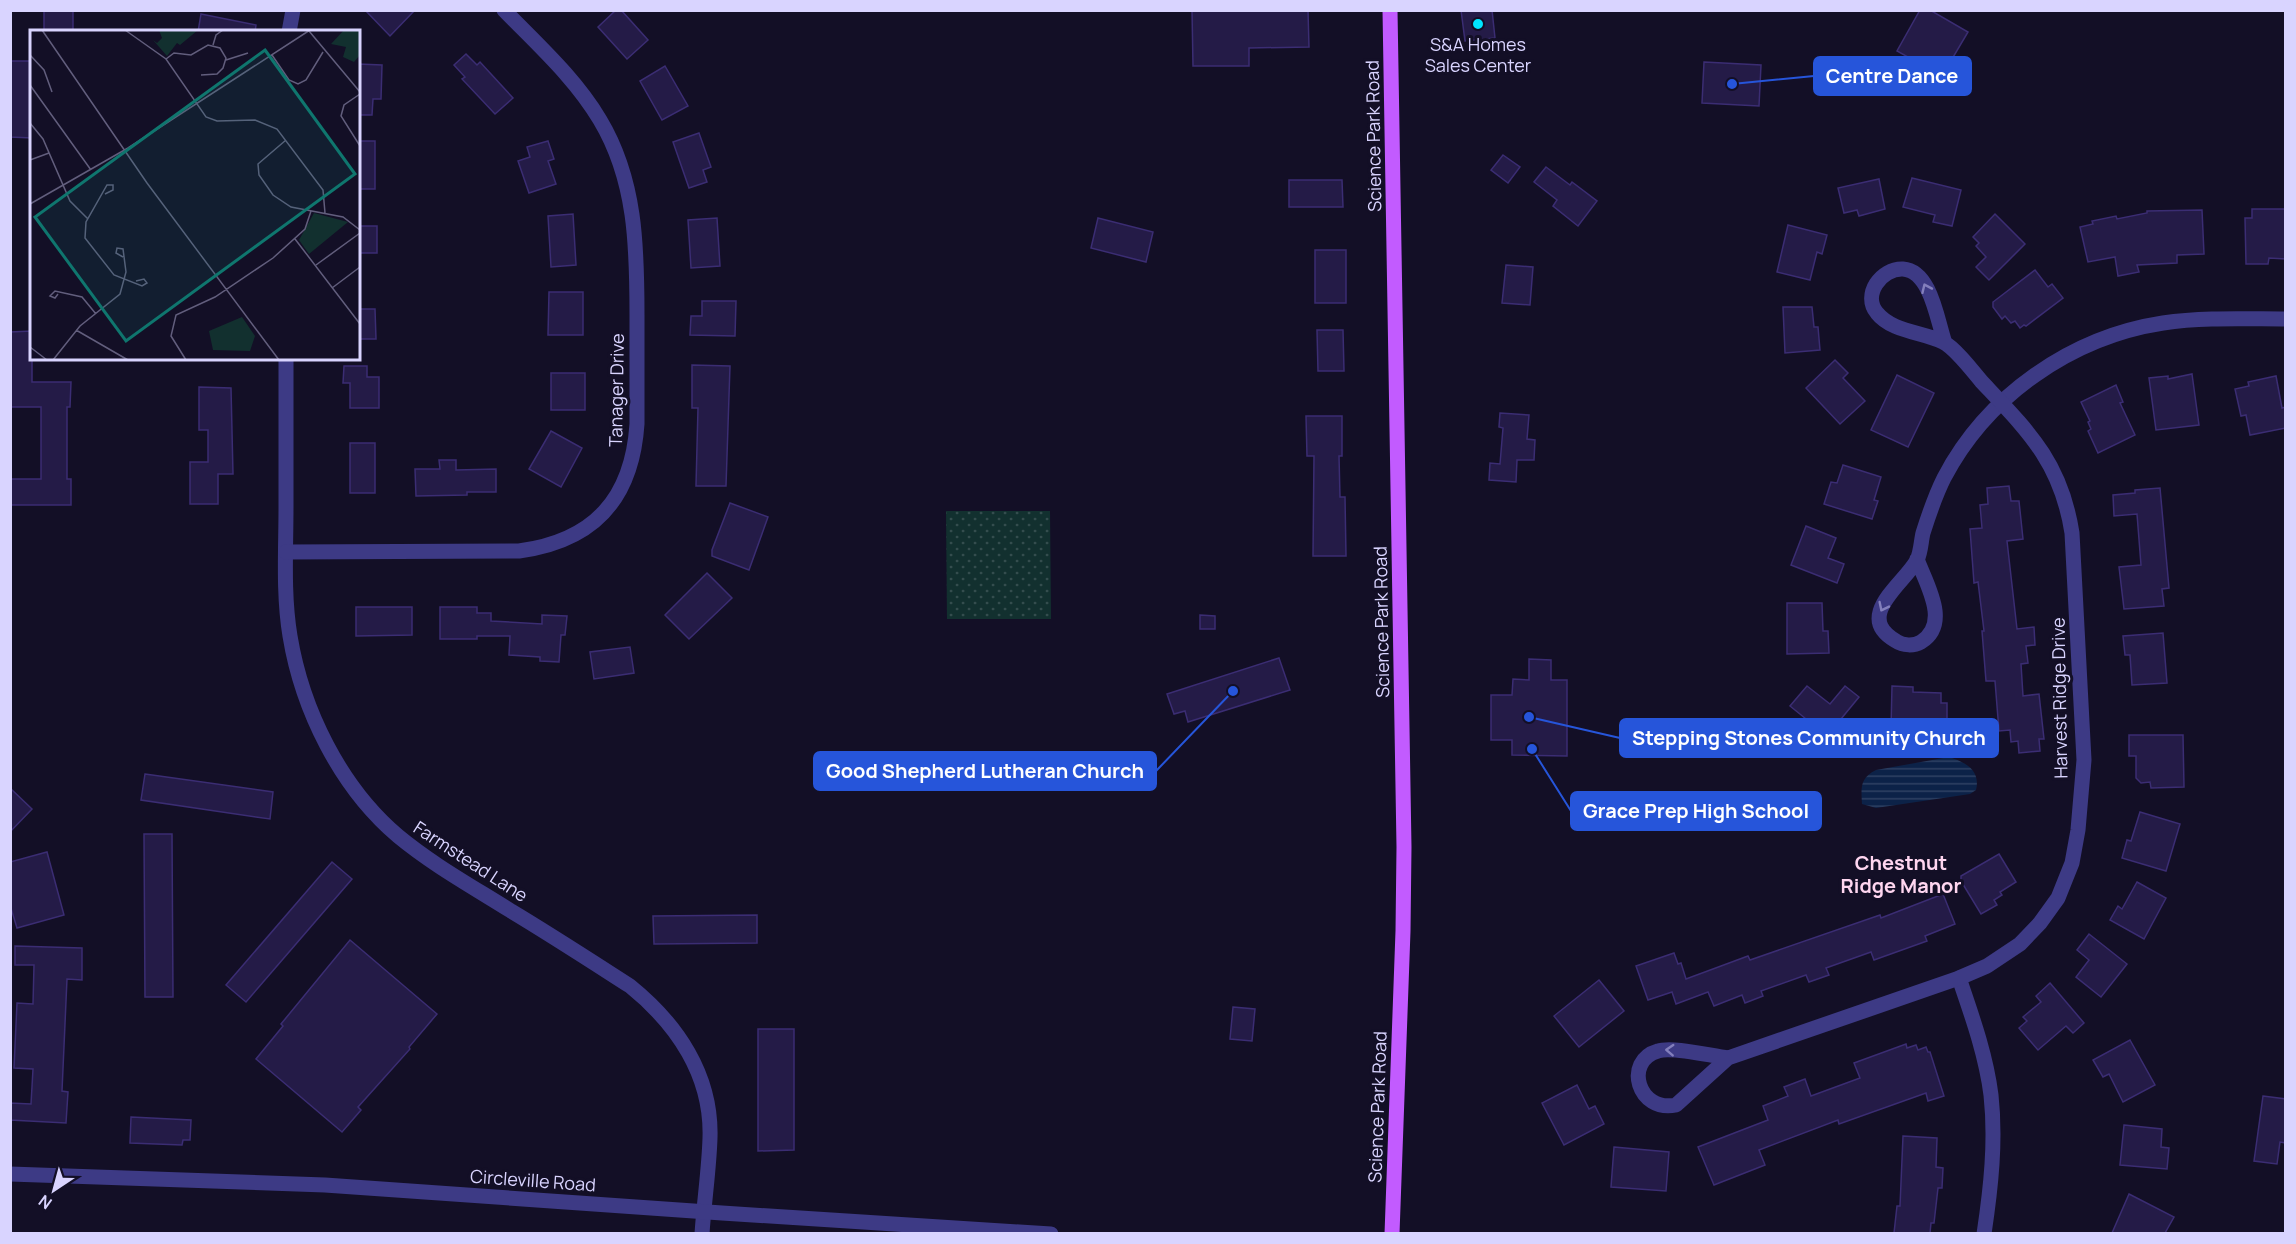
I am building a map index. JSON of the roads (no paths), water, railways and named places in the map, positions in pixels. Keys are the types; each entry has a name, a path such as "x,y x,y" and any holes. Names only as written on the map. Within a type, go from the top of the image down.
{"main road":[{"name":"Science Park Road","path":"1390,10 1404,847 1403,943 1392,1233"}],"street":[{"path":"289,30 293,10"},
{"name":"Tanager Drive","path":"286,552 519,551 543,548 564,541 586,529 619,493 630,472 636,451 637,424 637,250 627,186 616,153 600,121 577,86 504,10"},
{"name":"Harvest Ridge Drive","path":"1728,1058 1670,1049 1659,1050 1644,1060 1640,1069 1639,1084 1648,1100 1666,1107 1676,1105 1728,1058 1959,978 1987,966 2020,944 2040,923 2058,898 2072,863 2084,760 2076,581 2069,510 2062,487 2040,447 1945,343 1923,279 1909,270 1900,269 1883,275 1872,297 1873,307 1878,315 1899,327 1945,343"},
{"path":"1917,559 1936,611 1936,621 1926,638 1918,644 1908,645 1897,643 1881,625 1879,616 1882,606 1917,559 1933,503 1961,449 2002,403 2038,372 2066,354 2135,328 2187,320 2286,319"},
{"name":"Farmstead Lane","path":"286,360 286,552 290,634 296,666 309,708 323,740 370,807 396,834 423,856 630,986 652,1003 665,1018 691,1054 702,1080 708,1108 710,1137 702,1233"},
{"path":"1959,978 1982,1054 1991,1094 1992,1182 1984,1233"},
{"name":"Circleville Road","path":"10,1174 325,1185 1051,1233"}],"water":[{"path":"1949,757 1966,764 1974,772 1976,790 1970,794 1876,808 1862,804 1864,780 1876,770"}],"place":[{"name":"S&A Homes Sales Center","path":"1478,24"},
{"name":"Centre Dance","path":"1732,84"},
{"name":"Good Shepherd Lutheran Church","path":"1233,691"},
{"name":"Stepping Stones Community Church","path":"1529,717"},
{"name":"Grace Prep High School","path":"1532,749"}],"district":[{"name":"Chestnut Ridge Manor","path":"1901,874"}]}
